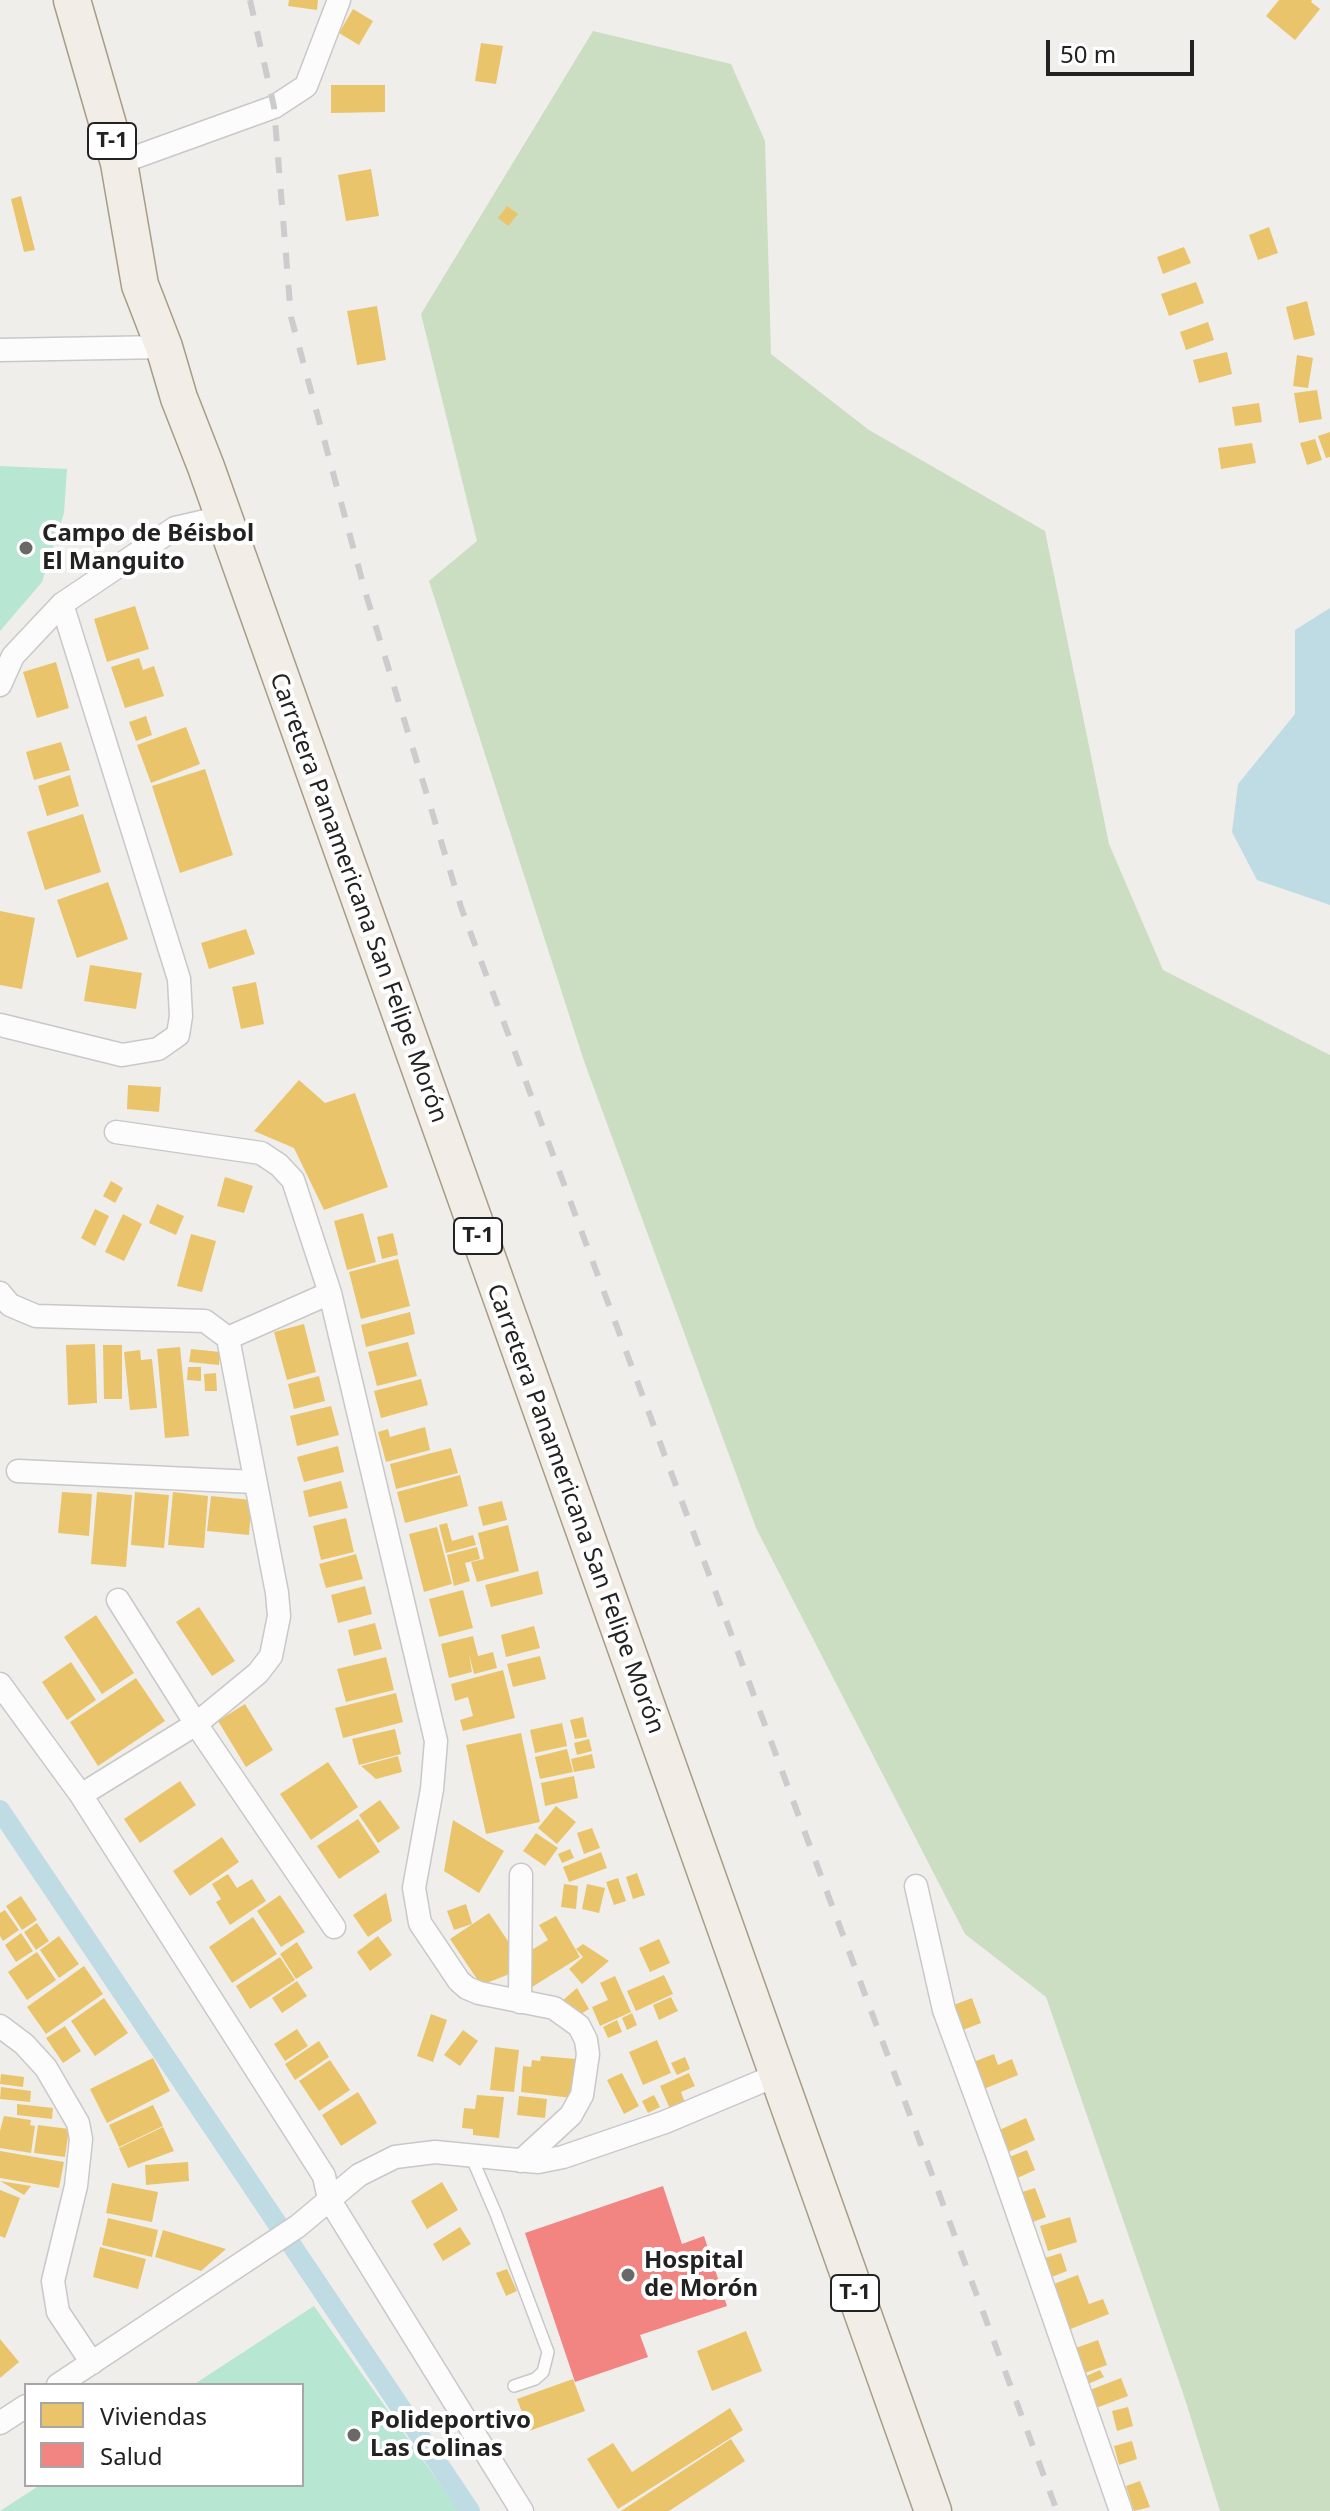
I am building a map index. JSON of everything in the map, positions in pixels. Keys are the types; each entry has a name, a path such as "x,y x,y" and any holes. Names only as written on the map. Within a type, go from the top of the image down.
{"main road":[{"name":"Carretera Panamericana San Felipe Morón","path":"72,0 119,163 140,285 933,2511"}],"street":[{"path":"119,163 274,107 306,86 339,0"},
{"path":"0,350 164,347"},
{"path":"0,685 13,656 62,604 175,528 223,517"},
{"path":"1,1032 122,1055 158,1049 178,1035 181,1016 179,979 62,604"},
{"path":"116,1132 261,1153 279,1165 293,1180 330,1293 436,1741 432,1789 414,1888 420,1923 467,1988 554,2008 579,2026 586,2040 588,2054 582,2095 571,2115 521,2161"},
{"path":"0,1293 10,1305 36,1316 205,1321 228,1338 277,1593 277,1638 271,1656 258,1673 196,1724 81,1795"},
{"path":"228,1338 330,1293"},
{"path":"18,1471 254,1482"},
{"path":"118,1600 196,1724 334,1927"},
{"path":"0,1684 81,1795 324,2176 329,2199 522,2511"},
{"path":"520,2002 521,1875"},
{"path":"916,1886 944,2010 1121,2511"},
{"path":"0,2026 24,2044 46,2068 78,2123 81,2139 76,2186 53,2281 58,2312 92,2363"},
{"path":"61,2383 298,2226 359,2175 395,2157 435,2152 538,2162 563,2157 665,2122 777,2075"},
{"path":"0,2423 24,2407"}],"lane":[{"path":"471,2156 548,2352 543,2372 535,2379 514,2386"}],"green space":[{"path":"593,31 731,64 765,141 771,354 869,430 1045,531 1109,844 1163,970 1330,1055 1330,2511 1220,2511 1184,2396 1046,1997 965,1934 756,1528 584,1061 429,581 477,541 421,314"},
{"name":"Campo de Béisbol El Manguito","path":"0,466 67,469 64,513 42,582 0,631"},
{"name":"Polideportivo Las Colinas","path":"314,2306 459,2511 0,2511 37,2487 304,2487 304,2383 196,2383"}],"water":[{"path":"1330,608 1330,905 1257,880 1232,832 1238,784 1295,714 1295,630"}],"building: Viviendas":[{"path":"289,0 318,0 317,10 288,6"},
{"path":"1279,0 1312,0 1320,9 1295,40 1266,16"},
{"path":"353,9 373,21 359,45 339,33"},
{"path":"481,43 503,46 496,84 475,81"},
{"path":"331,85 385,85 385,112 331,113"},
{"path":"371,169 379,216 346,221 338,175"},
{"path":"21,196 35,250 24,252 11,199"},
{"path":"507,206 518,214 508,226 498,218"},
{"path":"1269,227 1278,253 1258,260 1249,235"},
{"path":"1184,247 1191,263 1163,274 1157,257"},
{"path":"1196,282 1204,303 1169,316 1161,294"},
{"path":"1307,301 1315,335 1294,340 1286,307"},
{"path":"377,306 386,360 357,365 347,311"},
{"path":"1208,322 1214,340 1186,350 1180,332"},
{"path":"1227,352 1232,374 1199,383 1193,360"},
{"path":"1297,355 1313,358 1308,388 1293,386"},
{"path":"1317,390 1322,419 1299,423 1294,393"},
{"path":"1259,403 1262,422 1235,426 1232,407"},
{"path":"1330,432 1330,457 1326,458 1318,436"},
{"path":"1315,439 1322,460 1307,465 1300,443"},
{"path":"1252,443 1256,463 1221,469 1218,448"},
{"path":"135,606 149,649 107,662 94,619"},
{"path":"139,658 143,670 154,666 164,696 125,708 111,667"},
{"path":"56,662 69,708 37,718 23,672"},
{"path":"146,716 152,735 136,741 129,722"},
{"path":"186,727 200,764 151,783 137,745"},
{"path":"61,742 70,770 34,780 26,752"},
{"path":"205,769 233,855 180,873 152,786"},
{"path":"70,775 79,806 47,816 38,786"},
{"path":"83,814 101,872 45,890 27,832"},
{"path":"108,882 128,939 77,958 57,900"},
{"path":"0,911 35,918 22,989 0,985"},
{"path":"246,929 255,954 209,969 201,943"},
{"path":"90,965 142,973 136,1009 84,1001"},
{"path":"256,982 264,1024 241,1029 232,987"},
{"path":"299,1080 325,1103 355,1093 388,1187 324,1210 294,1148 254,1131"},
{"path":"128,1085 161,1087 159,1112 127,1109"},
{"path":"225,1177 253,1186 244,1213 217,1206"},
{"path":"111,1181 123,1188 115,1203 103,1196"},
{"path":"157,1204 184,1216 176,1235 149,1223"},
{"path":"95,1209 109,1216 95,1246 81,1238"},
{"path":"363,1213 376,1262 347,1270 334,1221"},
{"path":"123,1214 142,1224 124,1261 105,1252"},
{"path":"393,1233 398,1255 382,1259 377,1237"},
{"path":"191,1234 216,1241 202,1292 177,1286"},
{"path":"398,1259 410,1306 361,1319 349,1272"},
{"path":"410,1312 415,1334 366,1347 361,1325"},
{"path":"304,1324 316,1372 287,1380 274,1332"},
{"path":"408,1342 417,1376 377,1386 368,1352"},
{"path":"95,1344 97,1403 68,1405 66,1345"},
{"path":"103,1345 122,1345 122,1399 104,1399"},
{"path":"180,1347 189,1436 165,1438 157,1349"},
{"path":"191,1349 220,1352 219,1365 189,1362"},
{"path":"140,1350 141,1360 152,1359 157,1408 130,1410 124,1352"},
{"path":"188,1367 201,1367 201,1381 187,1380"},
{"path":"216,1373 217,1391 205,1391 204,1374"},
{"path":"319,1376 325,1401 294,1409 288,1384"},
{"path":"421,1379 428,1405 381,1418 374,1391"},
{"path":"331,1406 339,1435 297,1446 290,1416"},
{"path":"425,1427 430,1450 386,1462 378,1432 388,1429 390,1437"},
{"path":"338,1446 344,1472 304,1482 297,1457"},
{"path":"451,1448 458,1473 396,1489 390,1464"},
{"path":"460,1475 468,1506 405,1523 397,1492"},
{"path":"341,1481 348,1508 309,1517 303,1491"},
{"path":"62,1492 92,1494 89,1536 58,1533"},
{"path":"97,1492 132,1495 126,1567 91,1564"},
{"path":"135,1492 169,1495 164,1548 131,1545"},
{"path":"173,1492 208,1496 204,1548 168,1545"},
{"path":"211,1496 252,1500 249,1535 207,1531"},
{"path":"502,1501 507,1520 483,1526 478,1507"},
{"path":"346,1518 354,1552 321,1560 313,1526"},
{"path":"447,1523 452,1541 473,1535 476,1545 446,1553 439,1525"},
{"path":"508,1525 519,1571 477,1582 471,1562 484,1559 478,1533"},
{"path":"437,1527 452,1584 424,1592 409,1534"},
{"path":"477,1547 480,1559 465,1563 470,1581 454,1586 447,1555"},
{"path":"356,1554 363,1579 326,1588 319,1564"},
{"path":"538,1571 543,1594 491,1607 485,1585"},
{"path":"365,1586 372,1614 338,1623 331,1595"},
{"path":"463,1590 473,1628 439,1637 429,1599"},
{"path":"199,1607 235,1661 212,1676 176,1622"},
{"path":"96,1615 134,1673 102,1694 64,1637"},
{"path":"375,1623 382,1649 354,1656 348,1630"},
{"path":"534,1626 540,1648 506,1657 501,1635"},
{"path":"473,1636 478,1656 493,1652 497,1668 474,1674 469,1654 472,1672 449,1678 441,1644"},
{"path":"540,1656 546,1679 513,1687 507,1664"},
{"path":"386,1657 394,1690 346,1702 337,1669"},
{"path":"71,1662 96,1700 67,1720 42,1682"},
{"path":"503,1670 515,1718 463,1731 460,1720 473,1716 468,1697 455,1701 451,1684"},
{"path":"136,1678 165,1721 98,1766 70,1722"},
{"path":"396,1693 403,1722 343,1738 335,1708"},
{"path":"245,1704 273,1750 246,1767 218,1721"},
{"path":"583,1717 587,1737 575,1739 570,1720"},
{"path":"562,1723 567,1746 535,1753 530,1730"},
{"path":"395,1729 401,1754 359,1765 352,1739"},
{"path":"521,1733 540,1822 486,1834 466,1745"},
{"path":"589,1739 592,1751 577,1755 574,1743"},
{"path":"567,1749 573,1772 540,1779 535,1757"},
{"path":"592,1754 595,1768 574,1772 571,1759"},
{"path":"398,1756 402,1772 376,1779 361,1766"},
{"path":"328,1762 358,1807 311,1840 280,1794"},
{"path":"574,1776 578,1798 545,1806 541,1783"},
{"path":"180,1781 196,1805 140,1843 124,1819"},
{"path":"380,1800 400,1828 378,1843 359,1815"},
{"path":"556,1806 576,1822 557,1844 538,1828"},
{"path":"358,1819 380,1852 339,1879 317,1846"},
{"path":"453,1820 504,1851 479,1893 444,1871"},
{"path":"592,1828 600,1848 584,1854 577,1833"},
{"path":"536,1833 558,1848 545,1866 523,1851"},
{"path":"222,1837 239,1862 190,1896 173,1871"},
{"path":"570,1849 574,1858 562,1863 558,1854"},
{"path":"601,1852 607,1868 569,1882 563,1867"},
{"path":"637,1873 645,1895 633,1899 626,1877"},
{"path":"228,1874 237,1888 252,1879 266,1901 230,1925 216,1902 221,1899 212,1884"},
{"path":"618,1878 626,1901 614,1905 606,1882"},
{"path":"564,1884 578,1886 576,1909 561,1907"},
{"path":"587,1884 605,1888 599,1913 582,1909"},
{"path":"386,1893 392,1921 368,1937 353,1915"},
{"path":"280,1895 305,1932 281,1947 257,1911"},
{"path":"21,1896 37,1920 22,1930 6,1906"},
{"path":"466,1904 472,1924 454,1930 447,1911"},
{"path":"5,1910 19,1930 3,1941 0,1936 0,1913"},
{"path":"489,1913 512,1947 515,1972 481,1985 450,1939"},
{"path":"556,1916 580,1957 532,1987 528,1981 530,1951 548,1940 539,1925"},
{"path":"253,1917 277,1954 232,1983 209,1947"},
{"path":"37,1923 49,1941 36,1950 24,1932"},
{"path":"21,1933 33,1951 16,1962 5,1945"},
{"path":"59,1936 79,1964 59,1978 40,1950"},
{"path":"378,1936 392,1955 370,1971 357,1952"},
{"path":"659,1939 670,1963 650,1972 639,1948"},
{"path":"297,1942 313,1968 296,1979 280,1954"},
{"path":"583,1944 609,1961 582,1984 569,1969 583,1957 576,1949"},
{"path":"37,1952 56,1980 27,2000 8,1972"},
{"path":"280,1957 295,1980 250,2009 236,1986"},
{"path":"84,1966 103,1994 46,2034 27,2007"},
{"path":"664,1975 673,1994 636,2011 627,1991"},
{"path":"615,1976 631,2012 600,2026 592,2007 608,2000 600,1983"},
{"path":"297,1981 307,1996 282,2013 272,1998"},
{"path":"577,1988 589,2009 581,2014 562,2001"},
{"path":"671,1997 678,2011 659,2020 653,2005"},
{"path":"104,1998 128,2033 95,2056 71,2021"},
{"path":"972,1998 981,2023 960,2031 951,2006"},
{"path":"632,2013 637,2025 627,2030 622,2018"},
{"path":"431,2014 447,2020 433,2062 417,2056"},
{"path":"617,2020 622,2032 608,2038 603,2027"},
{"path":"65,2026 81,2051 63,2063 46,2038"},
{"path":"297,2029 308,2046 285,2061 274,2044"},
{"path":"463,2030 478,2041 460,2066 444,2055"},
{"path":"657,2040 671,2073 643,2085 629,2052"},
{"path":"319,2041 329,2057 295,2080 285,2064"},
{"path":"495,2047 519,2050 514,2092 490,2090"},
{"path":"994,2054 998,2065 1012,2059 1018,2075 979,2091 968,2064"},
{"path":"541,2056 576,2059 572,2098 521,2092 523,2066 531,2067 532,2060 540,2061"},
{"path":"685,2057 690,2069 677,2075 671,2063"},
{"path":"153,2058 170,2091 107,2123 90,2089"},
{"path":"330,2060 350,2090 319,2111 299,2081"},
{"path":"622,2073 639,2106 624,2114 607,2080"},
{"path":"689,2073 695,2086 681,2092 685,2103 670,2109 660,2086"},
{"path":"1,2074 24,2077 23,2087 0,2084"},
{"path":"1,2087 31,2091 30,2102 0,2099"},
{"path":"358,2092 377,2123 341,2146 322,2115"},
{"path":"477,2095 504,2097 499,2138 473,2135 473,2129 462,2128 464,2108 475,2109"},
{"path":"654,2095 660,2107 648,2113 642,2101"},
{"path":"519,2096 547,2099 545,2118 517,2115"},
{"path":"17,2104 53,2108 52,2119 17,2115"},
{"path":"153,2105 163,2126 119,2147 109,2125"},
{"path":"4,2116 31,2120 30,2125 35,2126 31,2153 0,2148"},
{"path":"1026,2118 1035,2140 1004,2154 995,2132"},
{"path":"38,2125 69,2129 65,2157 34,2153"},
{"path":"163,2127 174,2151 128,2168 119,2148"},
{"path":"1027,2150 1035,2170 1013,2180 1004,2159"},
{"path":"0,2151 64,2162 59,2188 0,2178"},
{"path":"188,2162 189,2181 146,2185 145,2165"},
{"path":"0,2181 31,2186 24,2195"},
{"path":"442,2182 458,2210 427,2229 411,2201"},
{"path":"112,2183 158,2192 152,2222 106,2213"},
{"path":"1035,2188 1046,2217 1030,2223 1019,2193"},
{"path":"0,2190 20,2198 5,2238 0,2236"},
{"path":"1070,2217 1077,2242 1048,2251 1040,2226"},
{"path":"108,2218 158,2230 152,2257 102,2245"},
{"path":"460,2227 471,2244 443,2261 433,2244"},
{"path":"163,2230 226,2249 201,2271 155,2257"},
{"path":"100,2247 146,2259 138,2289 93,2277"},
{"path":"1061,2253 1067,2271 1049,2278 1042,2259"},
{"path":"507,2269 517,2291 506,2296 496,2273"},
{"path":"1078,2275 1089,2304 1103,2299 1109,2314 1068,2330 1051,2285"},
{"path":"746,2331 762,2371 712,2391 697,2351"},
{"path":"0,2339 19,2362 0,2378"},
{"path":"1098,2340 1107,2365 1082,2374 1073,2349"},
{"path":"1100,2370 1104,2377 1088,2384 1084,2377"},
{"path":"1121,2378 1128,2396 1096,2408 1090,2390"},
{"path":"573,2379 585,2411 529,2431 517,2399"},
{"path":"1128,2407 1133,2426 1117,2431 1112,2411"},
{"path":"730,2408 743,2430 618,2509 587,2459 613,2443 632,2472"},
{"path":"731,2439 745,2461 669,2511 621,2511"},
{"path":"1132,2441 1137,2459 1119,2465 1114,2446"},
{"path":"1140,2481 1150,2507 1134,2511 1126,2486"}],"building: Salud":[{"name":"Hospital de Morón","path":"663,2186 682,2244 704,2236 727,2306 640,2335 648,2357 575,2382 525,2233"}],"waterway":[{"path":"0,1810 470,2511"}],"railway":[{"path":"250,0 274,107 291,317 365,591 461,907 1057,2511"}],"place":[{"name":"Campo de Béisbol El Manguito","path":"26,548"},
{"name":"Hospital de Morón","path":"628,2275"},
{"name":"Polideportivo Las Colinas","path":"354,2435"}]}
